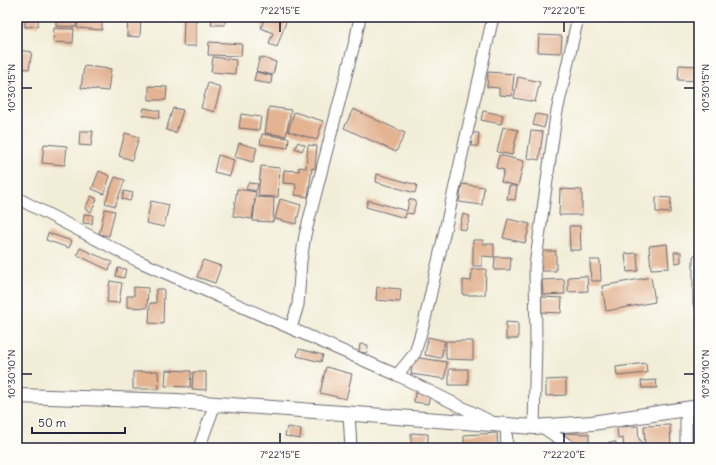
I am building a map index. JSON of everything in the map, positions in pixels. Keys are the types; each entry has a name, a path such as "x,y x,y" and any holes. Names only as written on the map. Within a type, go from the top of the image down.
{"street":[{"path":"291,328 298,305 301,261 305,235 360,17"},
{"path":"397,375 415,353 425,319 493,17"},
{"path":"538,427 535,266 556,116 578,17"},
{"path":"17,198 136,260 397,375 502,425"},
{"path":"699,259 699,303"},
{"path":"17,396 176,401 538,427 592,423 692,408 686,448"},
{"path":"199,448 215,404"},
{"path":"349,414 351,448"},
{"path":"502,425 507,448"},
{"path":"538,427 572,448"}],"building":[{"path":"25,17 38,17 38,26 25,27"},
{"path":"56,17 76,17 76,27 56,26"},
{"path":"78,17 102,17 102,30 77,28"},
{"path":"128,17 141,17 140,37 127,36"},
{"path":"184,17 196,17 196,46 183,46"},
{"path":"212,17 225,17 225,25 211,25"},
{"path":"265,17 280,17 287,19 277,47 269,44 273,33 261,28"},
{"path":"519,17 537,17 536,21"},
{"path":"54,28 74,29 73,43 53,42"},
{"path":"539,35 562,36 561,53 538,52"},
{"path":"209,42 242,44 241,56 208,55"},
{"path":"17,50 32,52 29,69 20,68 19,73 17,72"},
{"path":"213,57 236,60 235,74 211,72"},
{"path":"260,57 276,62 273,75 256,71"},
{"path":"679,65 699,66 699,81 678,80"},
{"path":"84,66 111,69 108,91 81,88"},
{"path":"256,72 272,76 271,84 254,81"},
{"path":"488,72 514,74 512,96 499,95 499,88 487,87"},
{"path":"518,77 540,82 535,102 514,98"},
{"path":"208,83 221,87 214,112 201,108"},
{"path":"149,86 167,87 166,100 149,100"},
{"path":"269,107 291,110 286,136 265,133"},
{"path":"144,108 160,111 159,118 142,115"},
{"path":"173,108 183,110 176,133 166,130"},
{"path":"353,109 405,133 396,152 344,128"},
{"path":"483,111 503,115 501,124 481,120"},
{"path":"294,112 323,121 317,140 288,131"},
{"path":"241,114 261,117 259,130 239,128"},
{"path":"536,114 547,116 544,128 533,125"},
{"path":"503,127 518,130 512,155 497,152"},
{"path":"80,131 93,131 91,146 79,145"},
{"path":"531,131 543,132 539,160 527,158"},
{"path":"125,133 139,137 132,160 119,156"},
{"path":"472,133 479,133 478,146 471,146"},
{"path":"262,134 289,138 288,148 260,144"},
{"path":"298,142 305,145 302,151 295,148"},
{"path":"239,143 257,148 253,162 235,157"},
{"path":"44,144 67,146 65,165 42,163"},
{"path":"308,145 317,146 315,169 312,168 308,197 295,195 296,184 283,183 284,170 299,171 299,167 306,168"},
{"path":"218,155 234,160 230,176 214,172"},
{"path":"499,155 524,161 518,186 501,182 504,170 496,168"},
{"path":"261,166 280,168 278,197 258,196"},
{"path":"99,171 110,176 104,194 92,189"},
{"path":"377,174 417,185 415,193 376,182"},
{"path":"115,177 125,180 115,206 105,203"},
{"path":"248,183 258,184 256,191 246,189"},
{"path":"462,184 484,187 482,205 459,202"},
{"path":"509,186 517,186 515,200 507,199"},
{"path":"237,189 256,192 255,197 274,198 273,222 253,221 255,199 252,219 233,216"},
{"path":"560,189 582,190 582,215 559,215"},
{"path":"124,191 133,193 130,201 122,199"},
{"path":"91,196 97,199 91,212 85,209"},
{"path":"656,197 671,198 670,213 656,212"},
{"path":"280,199 301,205 296,224 275,219"},
{"path":"409,199 416,201 413,214 406,213 405,218 366,207 368,200 407,211"},
{"path":"151,201 169,205 164,227 146,223"},
{"path":"105,209 115,211 109,236 99,234"},
{"path":"84,214 93,215 92,224 83,223"},
{"path":"463,214 470,216 466,230 459,229"},
{"path":"508,219 530,224 525,243 503,238"},
{"path":"569,226 580,226 581,250 570,250"},
{"path":"48,233 72,241 69,248 46,240"},
{"path":"473,240 483,240 483,244 494,244 494,257 482,256 482,266 473,266"},
{"path":"667,244 669,268 651,269 649,246"},
{"path":"80,248 112,262 109,270 77,255"},
{"path":"541,251 556,251 556,271 541,271"},
{"path":"674,252 681,252 681,262 675,263"},
{"path":"637,253 638,271 627,272 625,254"},
{"path":"495,257 511,257 510,270 494,270"},
{"path":"203,260 221,266 215,283 197,277"},
{"path":"590,260 600,260 601,281 591,281"},
{"path":"118,268 126,269 124,278 116,276"},
{"path":"472,269 486,269 485,295 463,295 463,280 471,281"},
{"path":"587,276 588,291 568,292 568,277"},
{"path":"651,277 655,302 606,311 602,286"},
{"path":"564,279 565,294 543,295 542,280"},
{"path":"110,281 122,283 119,303 107,302"},
{"path":"134,287 148,288 147,308 127,307 127,296 134,296"},
{"path":"377,287 401,289 400,302 376,300"},
{"path":"156,289 164,289 163,324 149,323 150,303 156,303"},
{"path":"541,297 562,298 561,313 540,312"},
{"path":"506,322 518,323 518,339 506,339"},
{"path":"428,337 445,341 441,358 425,355"},
{"path":"446,341 473,341 473,360 446,359"},
{"path":"360,344 368,345 367,353 359,352"},
{"path":"299,349 323,355 321,362 297,356"},
{"path":"413,357 447,362 445,379 411,374"},
{"path":"646,363 647,373 617,376 616,367"},
{"path":"326,367 352,374 346,399 320,393"},
{"path":"449,369 468,369 468,385 449,385"},
{"path":"166,370 191,371 190,387 165,386"},
{"path":"158,371 159,389 133,389 133,372"},
{"path":"193,372 206,372 206,390 192,389"},
{"path":"566,379 566,395 546,396 546,380"},
{"path":"656,380 657,388 642,388 641,381"},
{"path":"415,393 430,394 428,404 414,402"},
{"path":"670,425 671,448 645,448 644,426"},
{"path":"638,426 639,440 641,440 642,448 624,448 623,438 618,439 617,427"},
{"path":"287,427 301,429 300,439 285,436"},
{"path":"411,433 428,434 428,448 411,448"},
{"path":"497,433 498,448 464,448 464,435"},
{"path":"565,433 589,434 589,448 565,448"},
{"path":"609,442 616,442 616,448 609,448"},
{"path":"603,444 608,444 608,448 603,448"}]}
